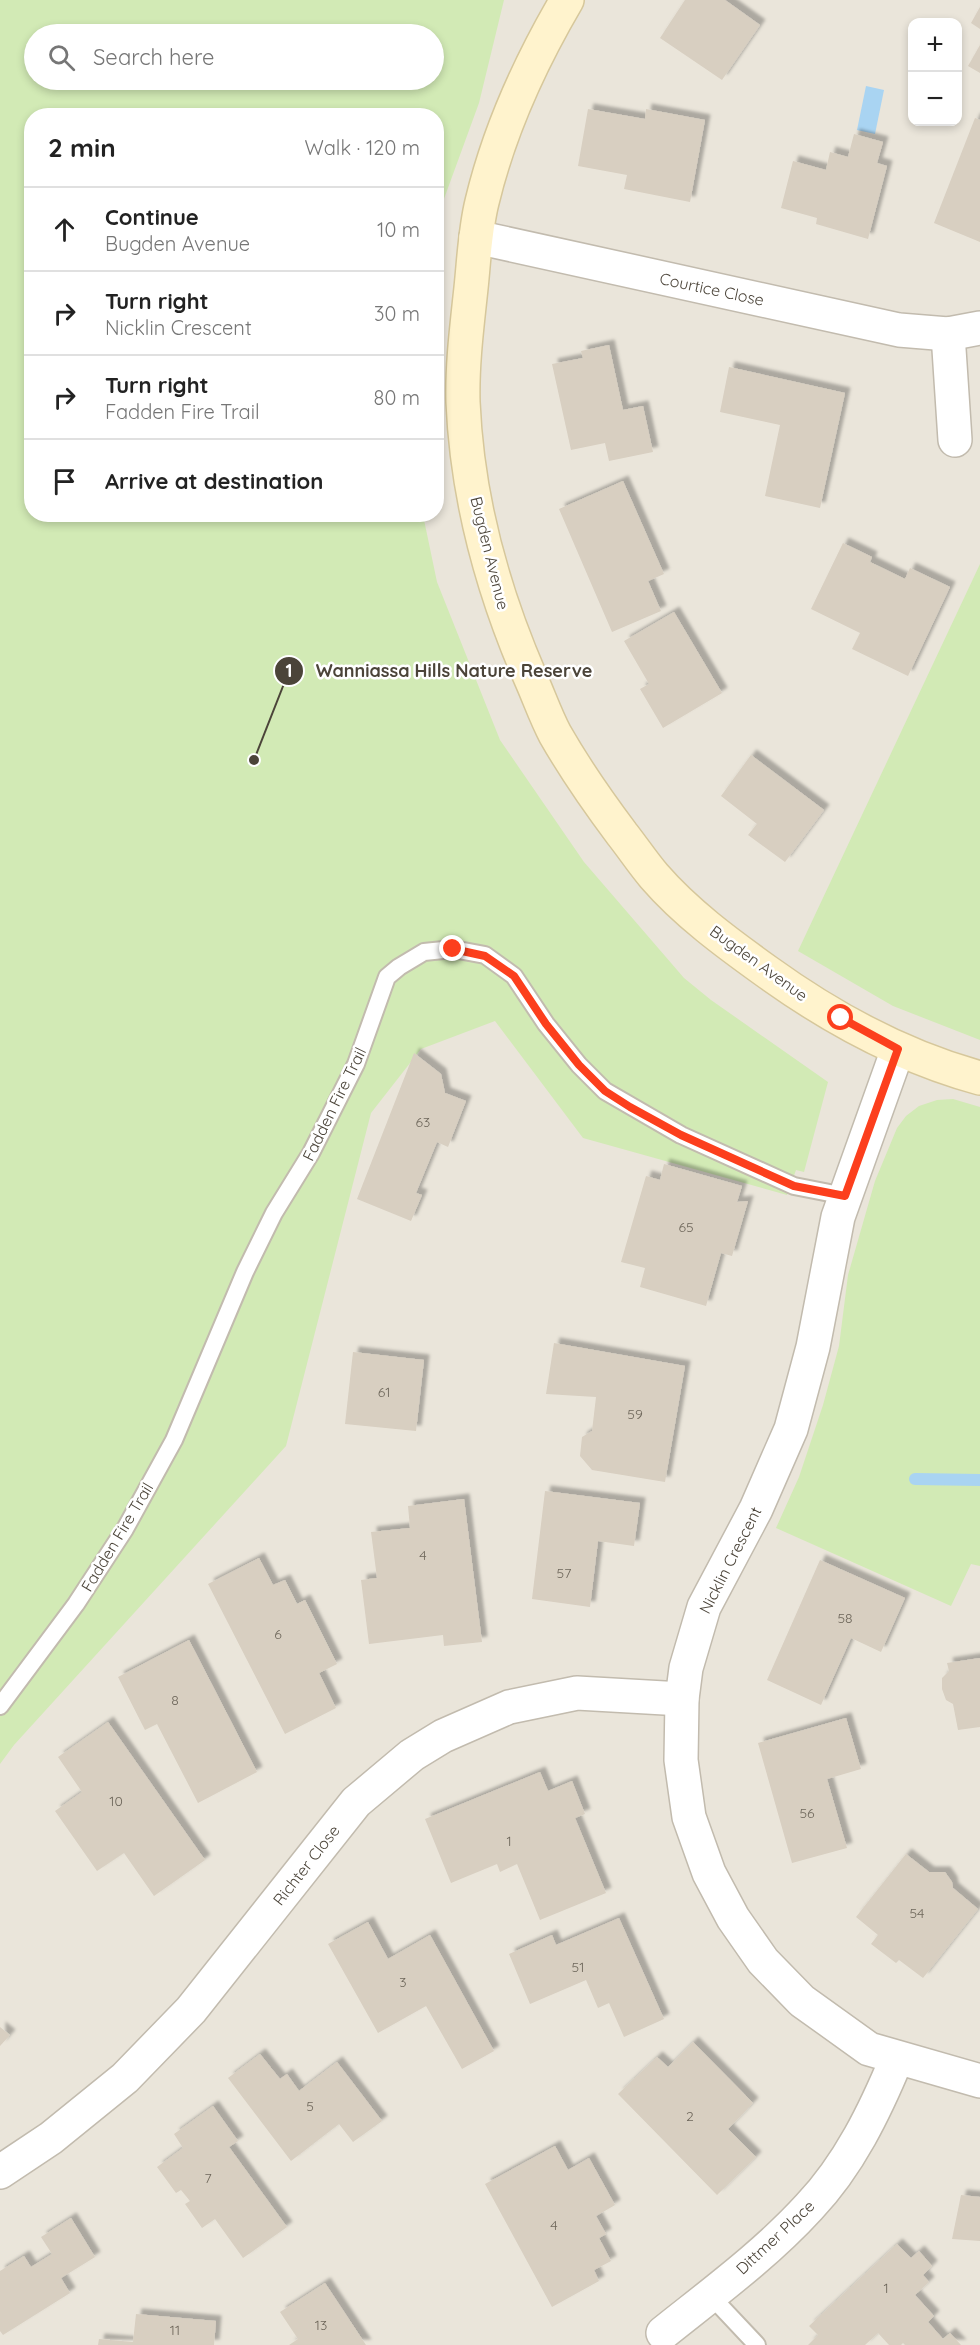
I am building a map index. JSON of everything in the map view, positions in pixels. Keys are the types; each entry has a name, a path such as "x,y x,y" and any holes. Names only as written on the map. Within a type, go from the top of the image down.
{"street":[{"name":"Bugden Avenue","path":"567,0 543,40 520,90 482,203 476,237 466,334 463,401 470,467 481,532 496,591 519,652 554,731 586,785 655,877 696,917 790,989 898,1049 948,1069 980,1078"},
{"name":"Courtice Close","path":"476,237 899,330 948,334 980,328"},
{"path":"948,334 955,440"},
{"name":"Nicklin Crescent","path":"898,1049 838,1217 813,1347 791,1429 756,1509 704,1607 686,1668 682,1699 681,1760 689,1817 709,1873 733,1918 763,1961 802,2001 869,2049 980,2081"},
{"name":"Richter Close","path":"0,2172 51,2138 125,2078 191,2010 356,1802 412,1755 443,1736 509,1707 577,1693 682,1699"},
{"name":"Dittmer Place","path":"663,2333 757,2258 810,2206 855,2146 897,2058"}],"lane":[{"name":"Fadden Fire Trail","path":"0,1706 76,1604 125,1528 174,1440 245,1272 274,1212 311,1153 356,1064 387,977 399,967 424,952 453,949 485,956 514,976 546,1024 579,1065 605,1091 681,1135 794,1186 845,1196"},
{"path":"710,2295 757,2345"}],"shaded area":[{"path":"438,0 980,0 980,2345 0,2345 0,1646 358,522 444,522 444,108 436,108 435,90 444,90 444,24 435,24"}],"green space":[{"path":"0,0 504,0 479,103 444,199 444,108 24,108 24,522 424,522 437,582 500,740 584,862 684,978 711,1000 828,1082 804,1172 796,1170 787,1195 583,1138 495,1021 421,1049 371,1113 286,1446 14,1745 0,1764"},
{"path":"980,564 980,1040 893,1006 798,951"},
{"path":"953,1099 980,1107 980,1566 971,1564 951,1606 776,1528 799,1477 823,1405 839,1346 848,1275 875,1181 897,1128 906,1116 919,1106 937,1100"}],"water":[{"path":"866,86 884,90 875,134 857,130"}],"building":[{"path":"685,0 725,0 760,25 722,80 660,38"},
{"path":"980,7 980,29 971,23"},
{"path":"980,45 980,73 968,66"},
{"path":"588,109 645,119 646,109 705,120 690,202 624,189 627,175 578,166"},
{"path":"975,118 980,120 980,242 934,223"},
{"path":"854,134 883,142 877,163 887,166 868,239 816,224 817,218 781,208 793,161 826,170 830,152 848,157"},
{"path":"609,345 623,410 643,406 653,452 609,461 605,443 571,450 552,364 583,358 581,351"},
{"path":"729,367 845,393 820,508 765,496 780,425 720,412"},
{"path":"623,481 664,574 648,581 661,611 612,632 559,509"},
{"path":"843,543 872,557 870,562 905,579 910,568 950,587 908,676 852,649 860,633 811,609"},
{"path":"674,612 722,693 663,728 640,689 649,684 624,641"},
{"path":"751,755 824,810 785,862 748,835 757,824 721,796"},
{"path":"414,1053 441,1074 445,1093 466,1101 448,1147 437,1142 416,1193 422,1195 411,1221 357,1199"},
{"path":"664,1164 742,1186 737,1202 748,1201 732,1256 721,1253 706,1306 640,1287 645,1268 621,1262 646,1176 660,1180"},
{"path":"554,1343 685,1366 665,1482 592,1470 580,1456 582,1437 592,1431 596,1397 546,1394"},
{"path":"353,1352 424,1360 416,1431 345,1424"},
{"path":"545,1491 640,1503 634,1546 598,1541 590,1607 532,1599"},
{"path":"464,1499 482,1642 444,1646 443,1635 369,1644 361,1580 377,1578 371,1532 410,1528 408,1506"},
{"path":"259,1558 273,1585 285,1580 297,1604 305,1600 337,1664 319,1673 336,1708 285,1734 208,1584"},
{"path":"820,1560 905,1598 881,1652 851,1638 821,1705 767,1680"},
{"path":"189,1640 257,1772 198,1803 157,1724 145,1730 118,1677"},
{"path":"980,1658 980,1727 958,1730 953,1704 946,1700 942,1689 942,1678 949,1671 947,1663"},
{"path":"846,1718 861,1769 827,1779 847,1848 792,1863 758,1743"},
{"path":"108,1722 205,1860 154,1896 124,1853 97,1871 55,1811 82,1792 58,1757"},
{"path":"540,1772 548,1791 572,1781 585,1814 575,1818 606,1893 540,1920 517,1864 500,1872 497,1864 451,1883 425,1819"},
{"path":"906,1854 929,1872 945,1872 953,1888 978,1909 923,1978 899,1960 896,1963 871,1944 878,1935 856,1917"},
{"path":"619,1918 664,2019 624,2037 609,2003 598,2008 586,1980 530,2004 509,1954 552,1935 556,1945"},
{"path":"368,1922 388,1959 430,1935 494,2051 462,2069 426,2006 378,2033 328,1944"},
{"path":"0,2027 10,2035 0,2046"},
{"path":"693,2042 753,2103 728,2129 756,2157 717,2195 618,2094 657,2057 668,2067"},
{"path":"260,2054 280,2079 287,2074 299,2091 337,2062 382,2121 353,2142 339,2124 291,2161 228,2078"},
{"path":"213,2106 238,2141 229,2147 287,2227 243,2258 215,2219 202,2228 185,2204 190,2201 181,2190 176,2193 157,2167 183,2148 174,2134"},
{"path":"555,2146 568,2170 589,2158 615,2205 596,2216 606,2234 599,2238 611,2261 594,2270 599,2281 552,2307 485,2184"},
{"path":"961,2195 980,2197 980,2241 952,2239"},
{"path":"71,2218 95,2257 61,2278 70,2293 3,2335 0,2331 0,2271 24,2256 31,2267 52,2254 41,2237"},
{"path":"897,2244 911,2258 919,2251 932,2266 923,2275 929,2282 915,2295 934,2316 928,2322 943,2339 950,2333 961,2345 905,2345 903,2343 889,2345 878,2333 865,2345 808,2345 818,2335 809,2326"},
{"path":"325,2283 366,2345 289,2345 298,2339 280,2312"},
{"path":"136,2314 216,2321 214,2345 98,2345 99,2339 133,2342"}],"waterway":[{"path":"915,1479 980,1480"}],"place":[{"name":"Wanniassa Hills Nature Reserve","path":"254,760"}],"route":[{"path":"453,949 485,956 514,976 546,1024 579,1065 605,1091 630,1107 681,1135 794,1186 845,1196 898,1049 841,1018"}]}
